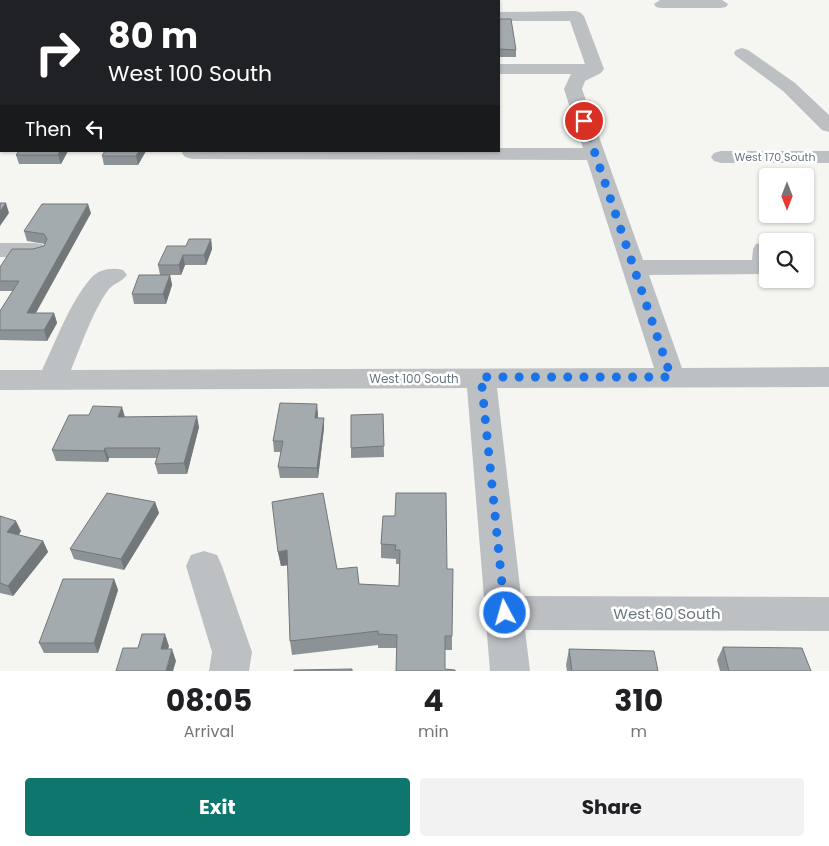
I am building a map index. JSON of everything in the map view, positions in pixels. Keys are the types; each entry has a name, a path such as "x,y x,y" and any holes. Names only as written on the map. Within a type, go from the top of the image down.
{"street":[{"path":"661,4 721,5"},
{"path":"500,16 579,12 595,69"},
{"path":"742,53 789,87 829,126"},
{"path":"500,68 595,69"},
{"path":"595,69 578,78 573,89 671,377"},
{"path":"193,152 594,154"},
{"name":"West 170 South","path":"721,157 829,158"},
{"path":"0,250 36,250"},
{"path":"633,268 759,268"},
{"path":"52,380 89,300 101,282 114,274"},
{"path":"481,377 510,671"},
{"name":"West 100 South","path":"0,380 829,377"},
{"path":"204,566 232,652 229,671"},
{"name":"West 60 South","path":"505,613 829,614"}],"building":[{"path":"500,19 511,19 516,50 500,49"},
{"path":"18,152 60,152 58,155 16,155"},
{"path":"104,152 138,152 136,156 102,156"},
{"path":"0,203 6,203 0,211"},
{"path":"42,204 88,204 27,313 54,313 44,330 0,330 0,311 19,281 0,281 0,267 12,249 33,249 44,246 47,239 44,234 24,231"},
{"path":"189,239 211,239 204,255 183,255 179,265 158,265 167,246 186,246"},
{"path":"139,275 170,275 163,294 132,294"},
{"path":"280,403 317,404 315,418 324,418 317,468 278,467 283,441 273,441"},
{"path":"93,406 122,407 118,417 197,416 184,463 155,464 160,448 105,448 104,451 52,450 69,415 89,415"},
{"path":"383,414 384,446 351,448 351,415"},
{"path":"107,493 155,502 121,559 70,549"},
{"path":"323,493 337,569 357,567 359,584 399,586 400,550 395,550 396,545 381,544 383,516 395,516 396,493 446,493 447,569 453,569 452,636 445,636 445,669 455,671 396,671 397,635 378,634 378,631 290,641 287,550 278,552 272,502"},
{"path":"0,516 16,521 7,532 43,541 8,586 0,583"},
{"path":"63,579 114,579 94,643 39,643"},
{"path":"142,634 165,634 161,649 172,649 166,671 116,671 123,648 138,648"},
{"path":"723,647 802,648 811,671 729,671"},
{"path":"569,649 654,651 658,671 572,671"},
{"path":"352,669 352,671 294,671 294,670"}],"route":[{"path":"505,613 481,377 671,377 584,121"}]}
